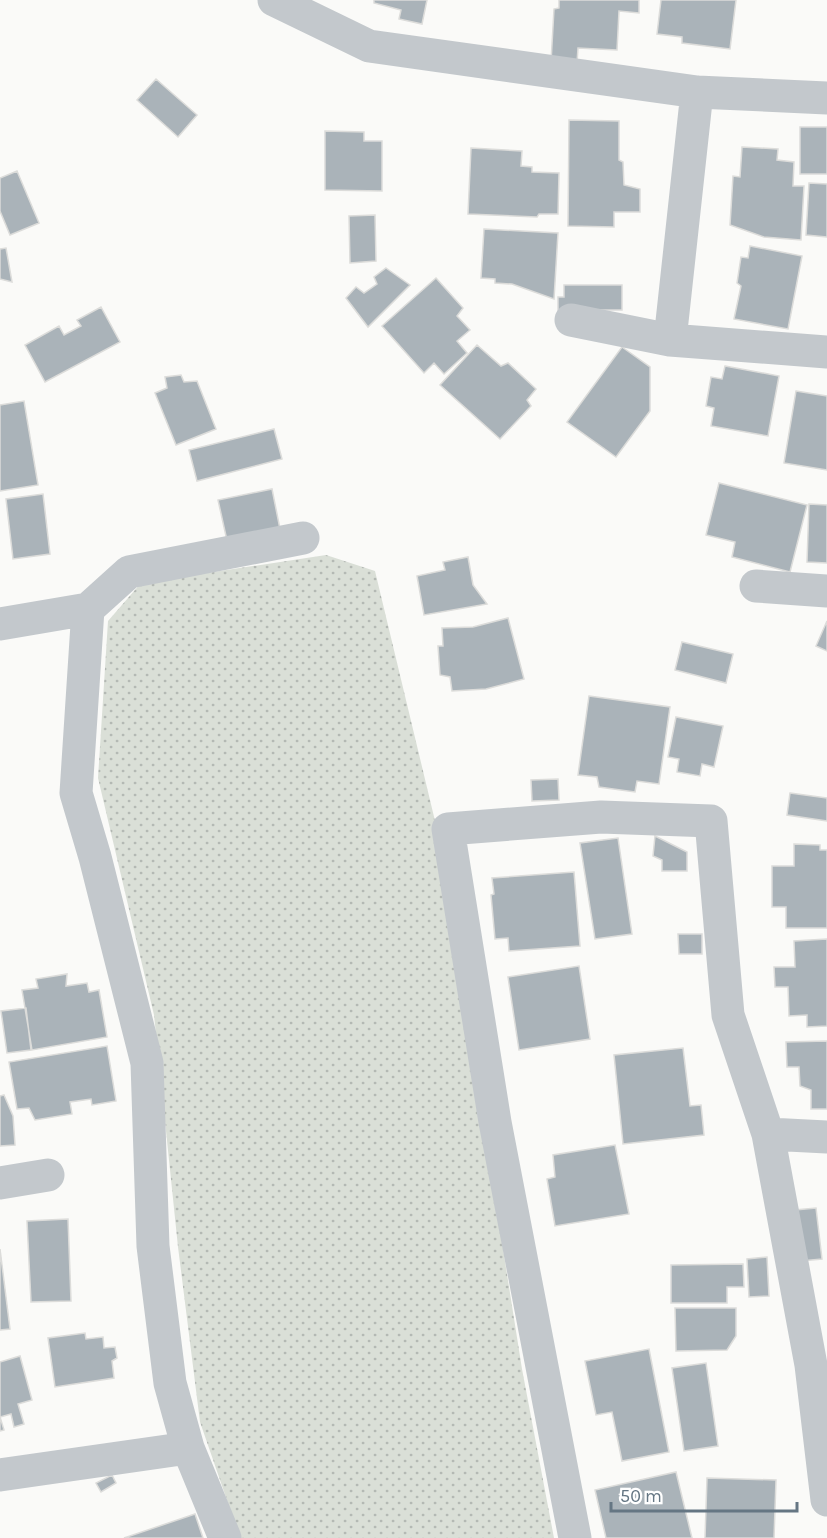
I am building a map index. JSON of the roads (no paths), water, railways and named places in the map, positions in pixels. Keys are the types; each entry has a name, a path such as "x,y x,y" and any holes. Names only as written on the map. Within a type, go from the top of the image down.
{"street":[{"path":"274,0 307,7 369,46 697,92 827,98"},
{"path":"670,340 697,92"},
{"path":"571,320 670,340 827,352"},
{"path":"0,624 88,609 129,572 303,538"},
{"path":"756,586 827,591"},
{"path":"88,609 76,793 95,857 147,1063 153,1246 170,1383 188,1448 225,1538"},
{"path":"574,1538 495,1122 448,829 601,817 711,821 728,1015 768,1134 819,1366 827,1500"},
{"path":"768,1134 827,1137"},
{"path":"0,1183 48,1175"},
{"path":"0,1475 188,1448"}]}
